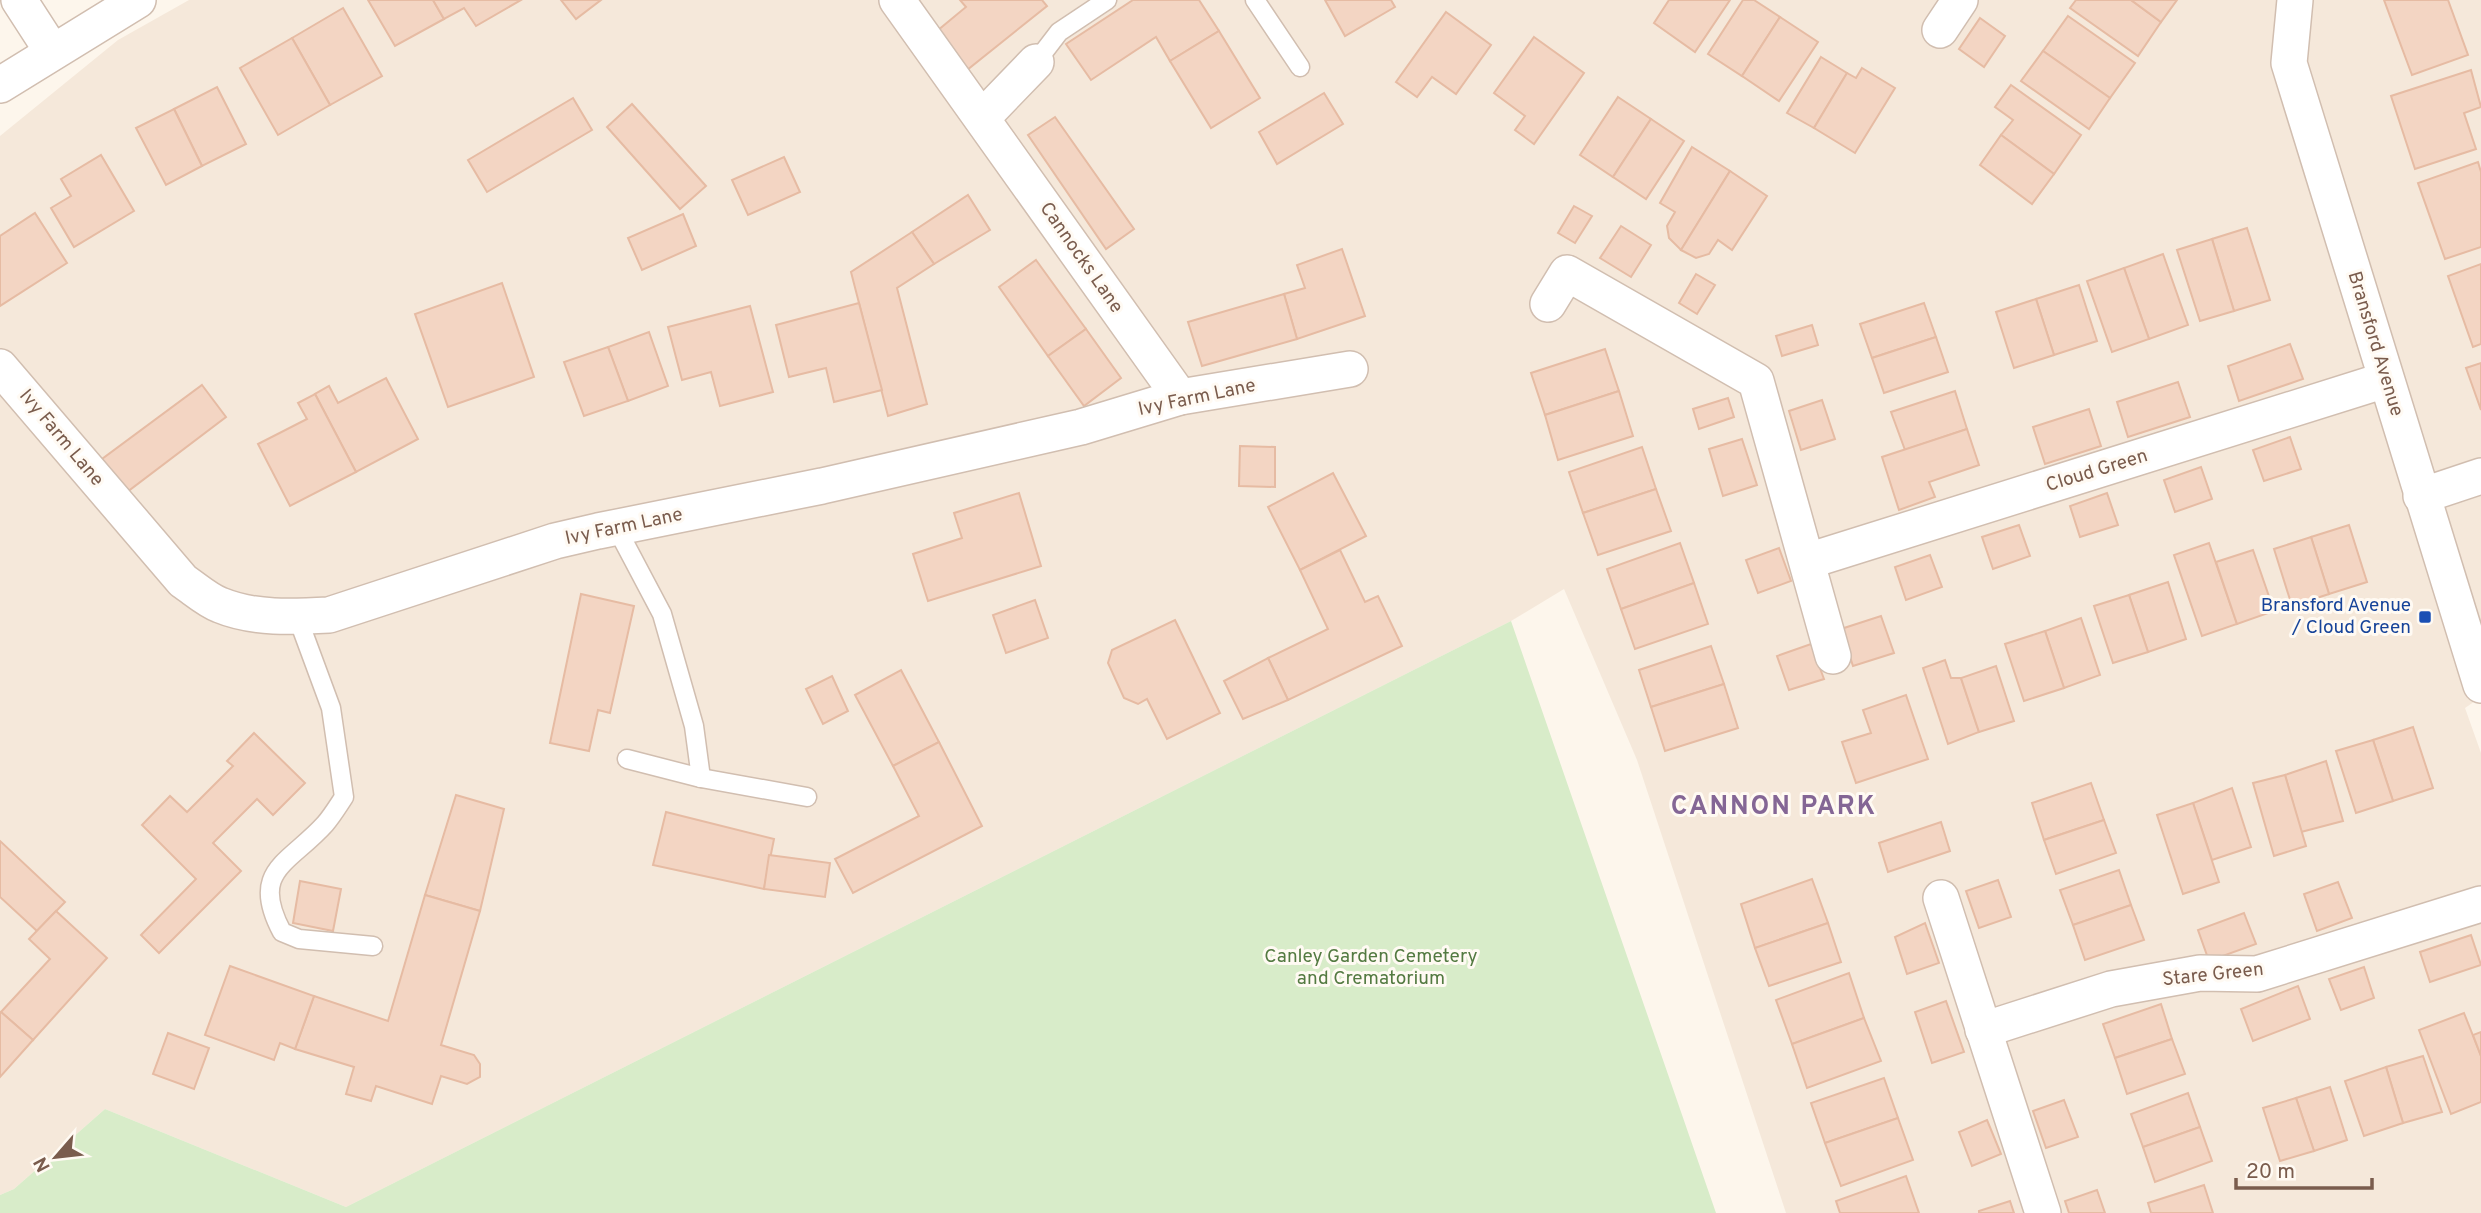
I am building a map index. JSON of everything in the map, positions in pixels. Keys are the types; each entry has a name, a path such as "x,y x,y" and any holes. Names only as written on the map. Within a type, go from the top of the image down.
{"street":[{"path":"19,0 52,51"},
{"path":"0,86 52,51 138,0"},
{"name":"Cannocks Lane","path":"897,0 1180,397"},
{"path":"1940,30 1960,0"},
{"name":"Bransford Avenue","path":"2295,0 2289,62 2481,685"},
{"path":"982,118 1036,62"},
{"path":"1548,304 1567,272 1756,381 1833,656"},
{"name":"Ivy Farm Lane","path":"0,367 183,581 218,605 270,616 329,615 555,541 822,486 1068,430 1180,397 1350,369"},
{"name":"Cloud Green","path":"1808,561 2385,380"},
{"path":"2421,496 2481,476"},
{"path":"1941,898 2043,1213"},
{"name":"Stare Green","path":"1983,1030 2111,989 2200,973 2257,974 2481,905"}],"lane":[{"path":"1036,62 1059,32 1107,0"},
{"path":"1255,0 1300,67"},
{"path":"616,527 662,614 694,726 701,778"},
{"path":"297,616 331,708 344,797 325,824 283,861 271,880 270,909 282,932 299,939 373,946"},
{"path":"627,759 701,778 807,797"}],"shaded area":[{"path":"189,0 2481,0 2481,697 2465,708 2481,753 2481,1213 1786,1213 1637,760 1564,589 1511,621 346,1207 105,1109 14,1189 0,1195 0,136 118,40"}],"green space":[{"name":"Canley Garden Cemetery and Crematorium","path":"1511,621 1716,1213 0,1213 0,1195 14,1189 105,1109 346,1207"}],"building":[{"path":"368,0 433,0 444,19 395,46"},
{"path":"433,0 521,0 476,26 464,8 444,19"},
{"path":"561,0 601,0 576,19"},
{"path":"960,0 1042,0 1047,6 962,74 931,36 966,7"},
{"path":"1133,0 1199,0 1219,31 1170,61 1156,37 1091,80 1066,44"},
{"path":"1325,0 1391,0 1395,7 1345,36"},
{"path":"1669,0 1730,0 1695,52 1654,23"},
{"path":"1743,0 1754,0 1780,17 1742,76 1708,54"},
{"path":"2076,0 2131,0 2161,22 2138,56 2070,8"},
{"path":"2131,0 2177,0 2161,22"},
{"path":"2384,0 2448,0 2468,55 2412,75"},
{"path":"343,8 382,76 330,105 292,38"},
{"path":"1446,12 1491,45 1456,94 1432,77 1417,97 1396,82"},
{"path":"2068,16 2135,63 2110,98 2043,51"},
{"path":"1780,17 1818,42 1779,101 1742,76"},
{"path":"1980,18 2005,36 1984,67 1959,49"},
{"path":"1219,31 1260,98 1211,128 1170,61"},
{"path":"1534,37 1584,73 1534,144 1515,130 1525,116 1494,93"},
{"path":"292,38 330,105 278,135 240,68"},
{"path":"2043,51 2110,98 2089,129 2021,81"},
{"path":"1821,57 1847,73 1814,128 1787,113"},
{"path":"1862,68 1895,88 1855,153 1814,128 1847,73 1856,78"},
{"path":"2471,70 2481,107 2464,113 2476,149 2415,169 2391,96"},
{"path":"2011,85 2081,135 2054,174 2001,135 2013,120 1995,107"},
{"path":"217,87 246,144 202,166 174,109"},
{"path":"1324,93 1343,124 1277,164 1259,132"},
{"path":"1618,97 1651,119 1613,177 1580,155"},
{"path":"573,98 592,130 487,192 468,160"},
{"path":"632,104 706,186 680,209 607,127"},
{"path":"174,109 202,166 166,185 136,128"},
{"path":"1055,117 1134,229 1106,249 1028,135"},
{"path":"1651,119 1684,141 1646,199 1613,177"},
{"path":"2001,135 2054,174 2032,204 1980,165"},
{"path":"1692,147 1730,171 1681,250 1669,238 1667,226 1675,212 1660,203"},
{"path":"101,155 134,211 74,247 51,208 71,196 61,179"},
{"path":"784,157 800,192 748,215 732,180"},
{"path":"2478,162 2481,172 2481,247 2445,259 2418,183"},
{"path":"1730,171 1767,196 1732,250 1718,240 1709,254 1696,258 1681,250"},
{"path":"968,195 990,230 934,264 912,232"},
{"path":"1574,206 1592,216 1575,243 1558,233"},
{"path":"35,213 67,263 0,306 0,236"},
{"path":"683,214 696,246 642,270 628,238"},
{"path":"1621,226 1651,245 1631,277 1600,258"},
{"path":"2247,228 2270,300 2234,311 2212,239"},
{"path":"912,232 934,264 897,288 927,404 888,416 851,272"},
{"path":"2212,239 2234,311 2200,321 2177,250"},
{"path":"1342,249 1365,316 1297,339 1284,294 1305,288 1297,265"},
{"path":"2163,254 2188,325 2149,339 2124,268"},
{"path":"1036,260 1086,329 1048,356 999,287"},
{"path":"2481,264 2481,344 2473,347 2448,276"},
{"path":"2124,268 2149,339 2112,352 2087,281"},
{"path":"1696,274 1715,285 1697,314 1679,303"},
{"path":"502,283 534,377 448,407 415,314"},
{"path":"2079,285 2097,341 2054,355 2036,299"},
{"path":"1284,294 1297,339 1202,366 1188,322"},
{"path":"2036,299 2054,355 2014,368 1996,312"},
{"path":"859,303 882,390 834,402 826,368 789,377 776,325"},
{"path":"1924,303 1936,337 1872,358 1860,324"},
{"path":"750,306 773,392 720,406 711,372 682,380 668,327"},
{"path":"1812,325 1818,345 1782,356 1776,336"},
{"path":"1086,329 1121,378 1084,406 1048,356"},
{"path":"649,332 668,386 628,401 608,347"},
{"path":"1936,337 1948,372 1884,393 1872,358"},
{"path":"2290,344 2303,379 2239,401 2228,366"},
{"path":"608,347 628,401 584,416 564,362"},
{"path":"1605,349 1619,391 1545,415 1531,373"},
{"path":"2481,363 2481,410 2466,368"},
{"path":"386,378 418,439 356,472 315,394 329,386 338,403"},
{"path":"2178,382 2190,417 2128,437 2117,402"},
{"path":"202,385 226,417 127,492 102,459"},
{"path":"1619,391 1633,436 1558,460 1545,415"},
{"path":"1955,391 1967,429 1905,450 1891,412"},
{"path":"315,394 356,472 290,506 258,444 307,419 298,403"},
{"path":"1728,398 1734,417 1699,429 1693,409"},
{"path":"1822,400 1835,439 1801,450 1789,411"},
{"path":"2089,409 2101,446 2045,464 2033,427"},
{"path":"1967,429 1979,465 1929,482 1935,497 1899,510 1882,457"},
{"path":"2290,437 2301,469 2264,481 2253,450"},
{"path":"1742,439 1757,485 1723,496 1709,449"},
{"path":"1240,446 1275,447 1275,487 1239,486"},
{"path":"1642,447 1656,489 1583,513 1569,472"},
{"path":"2201,467 2212,499 2175,512 2164,480"},
{"path":"1333,473 1366,536 1300,570 1268,507"},
{"path":"1656,489 1671,531 1598,555 1583,513"},
{"path":"1019,493 1041,566 928,601 913,554 962,538 954,513"},
{"path":"2107,493 2118,525 2080,537 2070,506"},
{"path":"2019,525 2030,556 1993,569 1982,537"},
{"path":"2349,525 2367,582 2329,594 2311,537"},
{"path":"2311,537 2329,594 2292,606 2274,549"},
{"path":"1680,543 1694,583 1621,609 1607,569"},
{"path":"2209,543 2237,624 2202,636 2174,555"},
{"path":"1779,548 1791,581 1758,593 1746,560"},
{"path":"1340,550 1365,602 1378,596 1402,646 1288,700 1268,658 1328,629 1300,570"},
{"path":"2253,550 2274,611 2237,624 2216,562"},
{"path":"1930,555 1942,587 1906,600 1895,567"},
{"path":"2168,582 2186,639 2148,652 2129,595"},
{"path":"1694,583 1708,624 1635,649 1621,609"},
{"path":"581,594 634,606 610,713 598,710 589,751 550,743"},
{"path":"2129,595 2148,652 2113,663 2094,606"},
{"path":"1035,600 1048,638 1006,653 993,615"},
{"path":"1881,616 1894,653 1853,666 1841,629"},
{"path":"2081,618 2100,675 2064,688 2045,631"},
{"path":"1175,620 1220,713 1167,739 1147,699 1138,704 1124,698 1108,663 1112,650"},
{"path":"2045,631 2064,688 2024,701 2005,644"},
{"path":"1811,644 1824,679 1789,690 1777,656"},
{"path":"1711,646 1724,684 1651,707 1639,670"},
{"path":"1268,658 1288,700 1243,719 1224,681"},
{"path":"1945,660 1951,678 1961,678 1979,732 1948,744 1923,668"},
{"path":"1996,666 2014,721 1979,732 1961,678"},
{"path":"901,670 939,742 893,766 855,695"},
{"path":"832,676 848,711 823,724 806,689"},
{"path":"1724,684 1738,728 1665,751 1651,707"},
{"path":"1906,695 1928,759 1856,783 1842,742 1871,733 1863,710"},
{"path":"2413,727 2433,788 2393,801 2373,740"},
{"path":"254,733 305,783 273,815 257,799 213,843 241,871 159,953 141,935 196,879 142,825 170,796 187,812 233,766 227,761"},
{"path":"2373,740 2393,801 2356,813 2336,751"},
{"path":"939,742 982,826 853,893 835,859 919,816 893,766"},
{"path":"2326,761 2343,821 2301,832 2285,775"},
{"path":"2285,775 2306,846 2274,856 2253,783"},
{"path":"2091,783 2104,820 2044,840 2032,803"},
{"path":"2232,788 2251,847 2212,860 2193,803"},
{"path":"456,795 504,809 480,911 425,895"},
{"path":"2193,803 2219,882 2183,894 2157,815"},
{"path":"666,812 774,839 764,889 653,865"},
{"path":"2104,820 2116,853 2056,874 2044,840"},
{"path":"1941,822 1950,851 1888,872 1879,843"},
{"path":"0,841 65,902 37,931 0,897"},
{"path":"769,855 830,863 825,897 764,889"},
{"path":"2119,870 2131,905 2073,925 2060,890"},
{"path":"1812,879 1828,923 1755,948 1741,904"},
{"path":"1998,880 2011,917 1979,928 1966,891"},
{"path":"300,881 341,889 333,931 293,923"},
{"path":"2338,882 2352,918 2317,931 2304,894"},
{"path":"425,895 480,911 441,1045 474,1055 480,1064 480,1077 467,1084 441,1076 432,1104 376,1086 371,1101 346,1094 354,1067 295,1049 314,996 388,1021"},
{"path":"2131,905 2144,940 2085,960 2073,925"},
{"path":"56,911 107,958 33,1040 1,1012 50,959 29,939"},
{"path":"2244,913 2256,944 2209,961 2198,930"},
{"path":"1828,923 1841,962 1769,986 1755,948"},
{"path":"1925,923 1939,963 1907,974 1895,937"},
{"path":"2471,935 2481,965 2430,982 2420,952"},
{"path":"230,966 314,996 295,1049 280,1043 274,1060 205,1035"},
{"path":"2364,967 2374,998 2341,1010 2329,979"},
{"path":"1849,973 1864,1018 1792,1044 1776,1000"},
{"path":"2298,986 2310,1019 2253,1041 2241,1009"},
{"path":"1946,1001 1964,1052 1932,1063 1915,1012"},
{"path":"2161,1004 2172,1039 2115,1058 2103,1024"},
{"path":"0,1013 33,1040 0,1077"},
{"path":"2464,1013 2481,1056 2481,1102 2451,1114 2419,1030"},
{"path":"1864,1018 1881,1061 1807,1088 1792,1044"},
{"path":"2481,1032 2481,1056 2473,1035"},
{"path":"168,1033 209,1048 194,1089 153,1074"},
{"path":"2172,1039 2185,1074 2127,1094 2115,1058"},
{"path":"2423,1056 2442,1112 2403,1123 2386,1067"},
{"path":"2386,1067 2403,1123 2364,1136 2345,1081"},
{"path":"1884,1078 1898,1118 1825,1143 1811,1103"},
{"path":"2330,1087 2347,1140 2314,1151 2296,1098"},
{"path":"2188,1093 2200,1127 2143,1147 2131,1114"},
{"path":"2296,1098 2314,1151 2280,1161 2263,1108"},
{"path":"2064,1100 2078,1137 2046,1148 2033,1111"},
{"path":"1898,1118 1913,1160 1841,1186 1825,1143"},
{"path":"1987,1120 2001,1154 1972,1166 1959,1132"},
{"path":"2200,1127 2212,1161 2155,1182 2143,1147"},
{"path":"1906,1176 1919,1213 1840,1213 1836,1201"},
{"path":"2204,1185 2213,1213 2151,1213 2148,1203"},
{"path":"2097,1190 2105,1213 2069,1213 2065,1201"},
{"path":"2010,1201 2014,1213 1979,1213 1979,1211"}],"place":[{"name":"Bransford Avenue / Cloud Green","path":"2425,617"}],"district":[{"name":"CANNON PARK","path":"1774,807"}]}
